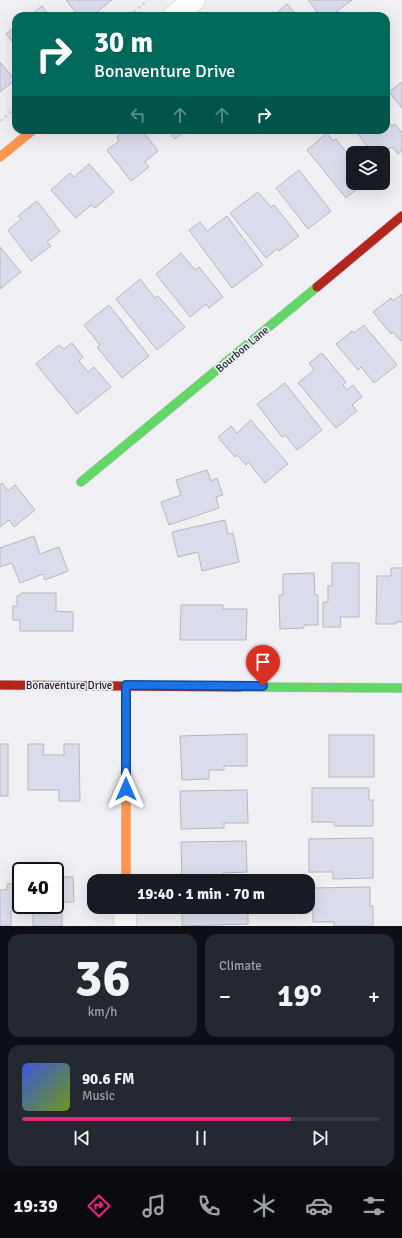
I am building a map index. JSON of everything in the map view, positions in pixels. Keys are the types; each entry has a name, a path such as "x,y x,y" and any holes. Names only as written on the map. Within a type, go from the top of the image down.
{"street":[{"path":"179,12 194,0"},
{"path":"0,157 28,134"},
{"name":"Bourbon Lane","path":"81,482 402,216"},
{"name":"Bonaventure Drive","path":"0,685 402,688"},
{"path":"126,685 126,874"},
{"path":"125,926 126,914"}],"path":[{"path":"133,12 148,0"},
{"path":"0,121 12,111"}],"building":[{"path":"66,0 112,0 97,12 76,12"},
{"path":"308,0 352,0 336,12 317,12"},
{"path":"287,4 294,12 278,12"},
{"path":"42,6 47,12 34,12"},
{"path":"12,29 12,41 6,34"},
{"path":"0,62 12,76 12,82 0,92"},
{"path":"402,82 402,108 390,93 390,91"},
{"path":"390,124 392,126 395,124 402,133 402,151 398,154 392,147 390,149 390,146 367,146 358,134 390,134"},
{"path":"121,134 145,134 158,151 145,162 149,167 131,181 107,150 119,141 117,137"},
{"path":"171,134 181,134 175,139"},
{"path":"326,134 328,134 333,141 336,139 346,152 346,190 356,190 346,198 307,150"},
{"path":"89,164 114,192 95,208 91,205 76,218 51,190 70,173 74,177"},
{"path":"299,170 331,211 308,229 276,188"},
{"path":"258,192 271,207 274,205 299,236 279,251 277,249 266,258 230,213"},
{"path":"37,201 60,231 47,242 51,246 31,261 8,230 21,219 18,216"},
{"path":"227,216 263,265 232,288 189,230 200,222 207,231"},
{"path":"0,247 21,272 0,289"},
{"path":"181,253 195,270 199,267 223,297 209,308 206,304 190,317 156,274"},
{"path":"140,279 155,298 158,296 185,327 157,350 116,299"},
{"path":"402,294 401,341 393,332 391,334 373,312 391,298 393,301"},
{"path":"109,305 149,356 122,378 97,347 100,345 84,325"},
{"path":"364,325 397,365 374,383 361,367 358,370 336,344 352,331 354,333"},
{"path":"72,343 83,357 79,361 88,372 94,367 111,387 77,414 36,364 59,345 64,349"},
{"path":"322,353 346,382 343,385 347,390 353,385 362,397 352,405 357,411 336,428 298,383 314,370 309,363"},
{"path":"285,383 322,430 297,450 285,435 282,437 257,404"},
{"path":"251,420 288,464 265,483 248,462 246,465 237,455 235,457 218,437 231,426 237,433"},
{"path":"207,470 211,481 217,478 223,495 216,497 219,508 169,525 161,502 181,495 176,480"},
{"path":"2,483 8,491 15,485 35,510 14,527 9,520 0,527 0,485"},
{"path":"225,520 228,534 233,533 239,562 202,571 198,552 178,557 172,532"},
{"path":"34,536 40,554 59,547 68,571 45,580 43,574 20,583 12,563 0,567 0,548"},
{"path":"332,563 359,563 359,617 340,617 341,627 323,627 323,602 328,602 328,586 332,586"},
{"path":"391,568 402,568 402,622 396,622 396,624 376,624 377,576 391,576"},
{"path":"314,573 315,595 318,595 318,625 304,625 304,628 280,629 279,595 283,595 283,574"},
{"path":"21,593 56,593 56,611 73,612 73,631 20,631 20,620 13,620 13,606 17,606 17,596 21,595"},
{"path":"181,605 223,605 223,609 247,609 246,640 180,640"},
{"path":"247,734 247,766 224,766 224,770 209,770 209,779 182,780 180,736"},
{"path":"329,735 374,735 374,777 329,777"},
{"path":"0,744 8,744 8,796 0,796"},
{"path":"28,744 44,744 43,755 64,755 64,744 79,744 80,801 59,801 59,790 28,790"},
{"path":"312,788 369,788 369,800 373,800 373,826 334,826 334,822 312,822"},
{"path":"247,790 248,823 224,823 224,828 181,829 180,791"},
{"path":"373,838 373,878 333,879 333,872 309,872 309,839"},
{"path":"246,841 247,872 223,874 182,874 181,842"},
{"path":"64,877 73,877 74,902 64,902"},
{"path":"7,884 12,884 11,926 0,926 0,890 7,890"},
{"path":"370,887 370,906 373,906 373,926 334,926 334,922 313,922 313,914 315,914 315,888"},
{"path":"33,914 62,914 62,926 33,926"},
{"path":"182,914 248,914 248,924 182,926"}],"traffic: fast":[{"path":"81,482 317,287"},
{"path":"240,687 402,688"}],"traffic: slow":[{"path":"0,157 28,134"},
{"path":"126,685 126,874"}],"traffic: jam":[{"path":"317,287 402,216"},
{"path":"0,685 240,687"}],"route":[{"path":"126,789 126,685 263,686"}]}
